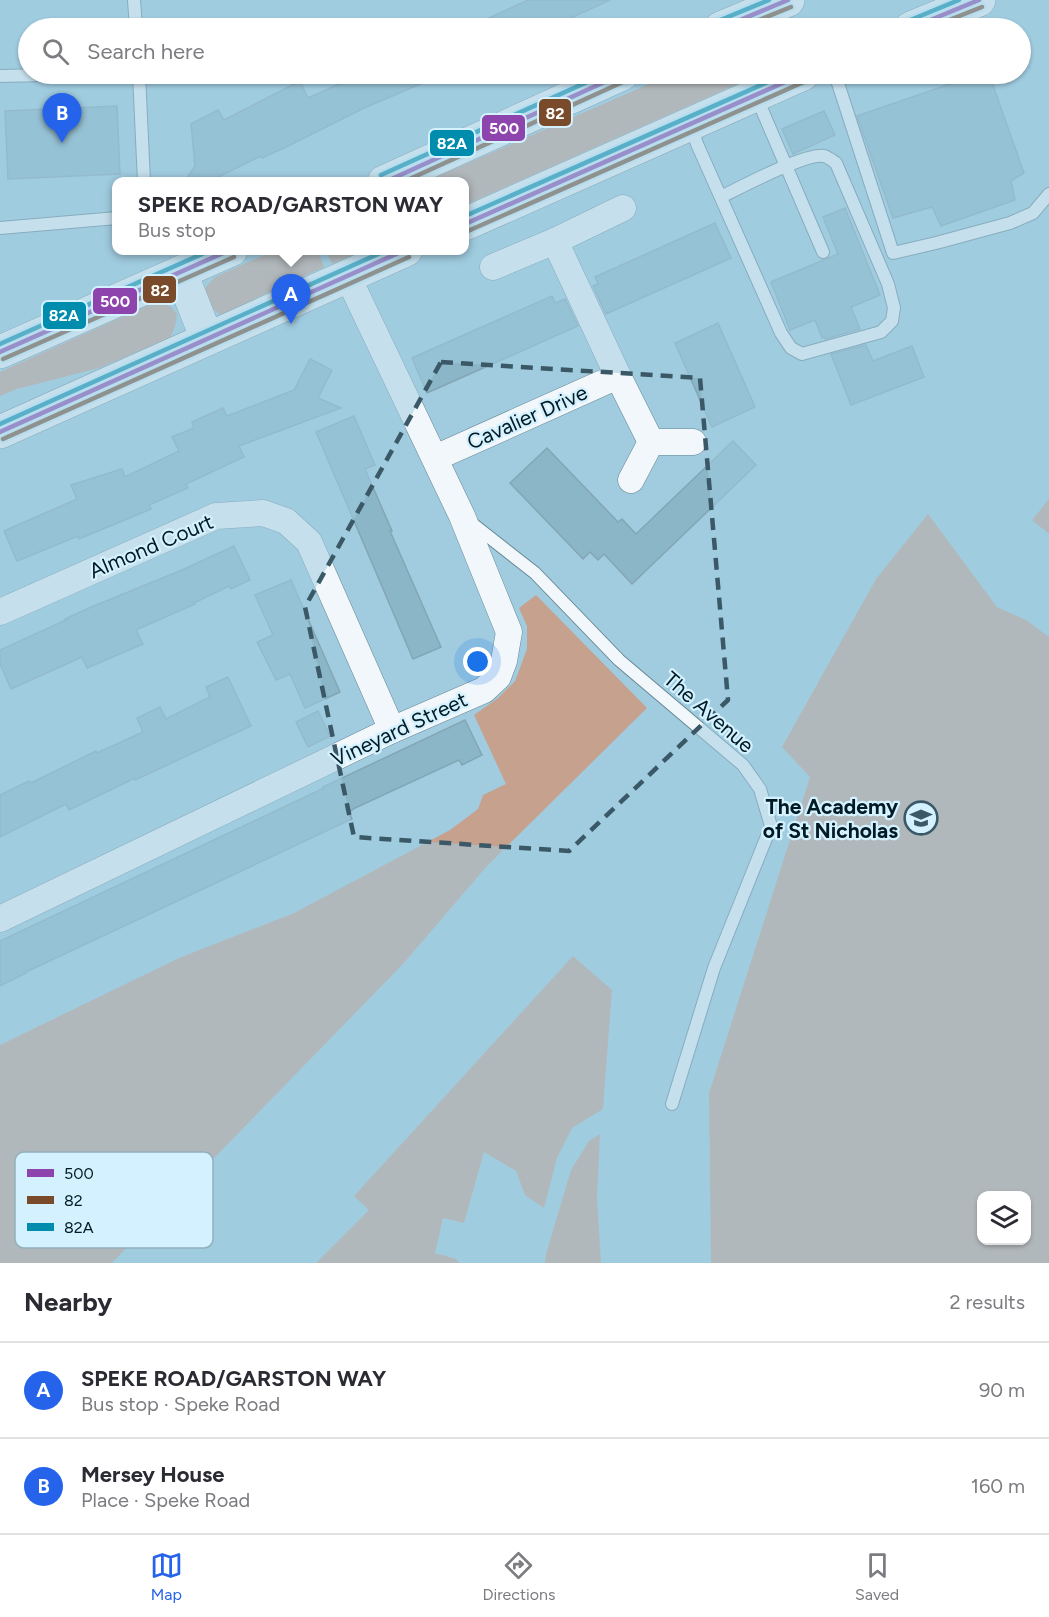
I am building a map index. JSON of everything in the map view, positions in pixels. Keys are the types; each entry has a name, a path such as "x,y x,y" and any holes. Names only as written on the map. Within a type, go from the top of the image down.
{"highway":[{"path":"746,18 788,0"},
{"path":"935,18 979,0"},
{"path":"395,177 600,84"},
{"path":"469,222 779,84"},
{"path":"0,352 220,255"},
{"path":"0,432 395,255"},
{"path":"181,273 207,339"}],"street":[{"path":"493,267 555,241 623,208"},
{"path":"555,241 651,442"},
{"name":"Vineyard Street","path":"0,919 393,730 484,690 498,677 504,661 509,632 462,516 348,277"},
{"name":"Cavalier Drive","path":"435,458 618,376"},
{"path":"651,442 693,442"},
{"path":"632,480 651,442"},
{"name":"Almond Court","path":"0,612 216,516 263,513 286,520 309,542 393,730"}],"lane":[{"path":"134,0 135,18"},
{"path":"0,76 18,76"},
{"path":"139,84 144,177"},
{"path":"839,84 893,253 936,243 1034,213 1049,194"},
{"path":"755,94 823,252"},
{"path":"690,123 697,144 782,333 791,348 802,354 881,332 892,321 894,308 888,284 836,163 824,156 806,159 721,197"},
{"path":"0,228 112,218"},
{"name":"The Avenue","path":"462,516 535,573 619,660 743,765 760,789 771,826 714,968 672,1104"}],"highlighted area":[{"path":"441,362 700,378 728,700 569,851 354,837 305,607"}],"shaded area":[{"path":"649,84 737,84 469,203 469,177 436,177"},
{"path":"264,255 320,255 324,267 220,315 208,305 203,297 206,287 215,277"},
{"path":"328,255 353,255 332,264"},
{"path":"160,300 177,314 170,338 99,368 17,389 0,396 0,372"},
{"path":"1049,499 1049,534 1032,520"},
{"name":"The Academy of St Nicholas","path":"928,514 997,607 1026,620 1049,637 1049,1263 711,1263 709,1093 810,777 782,747 876,579"},
{"path":"536,595 647,708 487,866 403,964 213,1159 213,1152 15,1152 15,1248 127,1248 112,1263 0,1263 0,1045 179,958 294,913 450,830 478,809 483,795 506,784 474,715 498,698 515,681 527,649 527,626 519,608"},
{"path":"573,956 612,990 603,1109 572,1128 557,1158 544,1208 525,1195 516,1171 484,1152 464,1223 443,1218 435,1253 456,1259 460,1263 316,1263 369,1210 354,1196"},
{"path":"600,1134 597,1198 601,1263 545,1263 571,1170 589,1141"}],"building":[{"path":"528,0 610,0 571,18 489,18"},
{"path":"294,84 301,84 308,98 340,84 420,84 218,177 187,177 195,166 191,124 218,110 224,120"},
{"path":"950,84 993,84 1024,173 1011,181 1015,200 941,226 932,207 893,218 857,116"},
{"path":"117,106 120,174 8,179 5,111"},
{"path":"824,111 835,135 793,154 782,129"},
{"path":"845,208 880,295 851,307 860,329 825,339 822,338 815,320 790,330 771,282 838,254 823,217"},
{"path":"715,223 731,258 606,314 593,286 598,284 595,277"},
{"path":"552,296 555,303 565,299 578,326 427,393 412,358"},
{"path":"718,323 755,407 712,427 675,343"},
{"path":"866,345 873,361 912,346 924,377 851,405 831,354"},
{"path":"310,359 332,370 318,398 341,408 239,446 244,457 186,484 188,488 149,505 151,509 79,539 78,536 17,561 4,531 77,499 71,485 122,469 125,477 179,451 172,437 194,428 192,422 223,408 227,416 294,390"},
{"path":"354,416 375,465 365,469 441,647 413,659 316,432"},
{"path":"733,441 756,465 632,584 604,554 598,560 590,552 583,559 510,483 547,448 618,522 622,519 636,534"},
{"path":"234,546 250,580 231,589 229,586 136,630 143,644 87,668 82,657 11,689 0,664 0,650 89,608"},
{"path":"291,580 340,692 305,708 290,674 276,680 257,642 273,635 255,595"},
{"path":"228,677 251,726 69,810 66,804 0,837 0,795 143,732 137,718 160,707 166,719 210,697 206,687"},
{"path":"318,711 330,736 308,747 296,722"},
{"path":"465,720 482,755 462,765 459,760 355,808 349,812 352,819 0,986 0,941"}],"transit line":[{"name":"82A","path":"725,18 769,0"},
{"name":"500","path":"745,18 788,0"},
{"name":"82A","path":"915,18 959,0"},
{"name":"500","path":"935,18 979,0"},
{"name":"82","path":"764,18 791,7"},
{"name":"82","path":"954,18 982,7"},
{"name":"82A","path":"381,175 583,84"},
{"name":"500","path":"396,177 600,84"},
{"name":"82","path":"414,177 618,84"},
{"name":"82A","path":"469,214 763,84"},
{"name":"500","path":"469,222 780,84"},
{"name":"82","path":"469,231 799,84"},
{"name":"82A","path":"0,344 200,255"},
{"name":"500","path":"0,352 219,255"},
{"name":"82A","path":"0,424 376,255"},
{"name":"500","path":"0,432 394,255"},
{"name":"82","path":"3,359 234,257"},
{"name":"82","path":"3,439 409,257"}],"place":[{"name":"Mersey House","path":"62,143"},
{"name":"SPEKE ROAD/GARSTON WAY","path":"291,324"},
{"name":"The Academy of St Nicholas","path":"921,818"}]}
